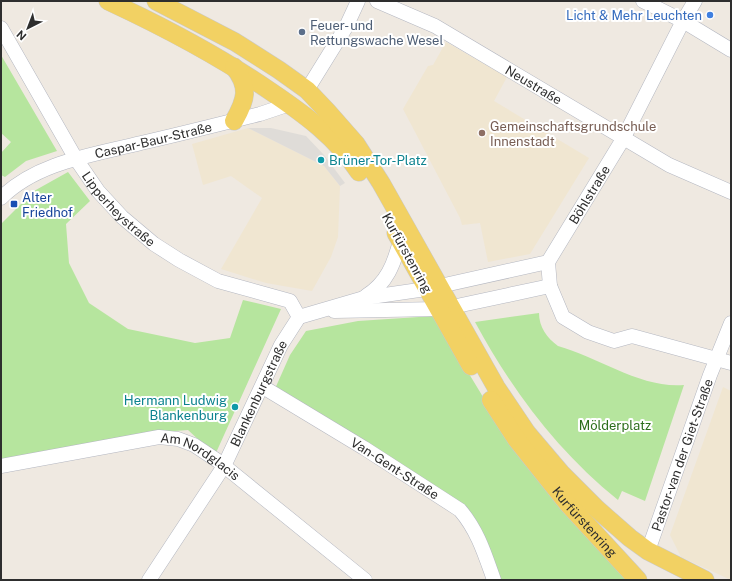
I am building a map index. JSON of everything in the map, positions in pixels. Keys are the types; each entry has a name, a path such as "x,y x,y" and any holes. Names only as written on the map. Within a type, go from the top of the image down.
{"main road":[{"name":"Kurfürstenring","path":"108,1 149,20 232,65 314,122 347,153 378,200 400,241 433,288 496,387 528,433 561,473 597,509 630,538 648,551 705,580"},
{"name":"Kurfürstenring","path":"156,1 235,42 307,90 356,144 381,183 433,288"},
{"path":"232,65 240,76 245,93 243,105 234,121"},
{"path":"290,104 307,90"},
{"name":"Kurfürstenring","path":"445,308 485,392 517,440 568,504 637,580"},
{"path":"637,580 648,551"}],"street":[{"path":"307,90 346,27 358,1"},
{"name":"Neustraße","path":"377,1 435,26 669,165 731,192"},
{"path":"642,1 683,20 731,50"},
{"name":"Böhlstraße","path":"548,262 623,139 683,20 695,1"},
{"name":"Lipperheystraße","path":"1,28 76,159 98,191 122,217 154,244 179,260 218,281 290,301 299,317"},
{"name":"Caspar-Baur-Straße","path":"1,198 19,183 38,172 76,159 234,121 290,104"},
{"path":"364,298 376,290 385,280 394,262 400,241"},
{"path":"299,317 318,310 364,298 433,288 548,262 550,286 563,317 588,332 614,341 632,336 731,363"},
{"path":"318,310 445,308 550,286"},
{"name":"Blankenburgstraße","path":"149,580 228,469 281,345 299,317"},
{"name":"Pastor-van der Giet-Straße","path":"648,551 731,322"},
{"name":"Van-Gent-Straße","path":"262,387 364,448 460,510 470,522 476,534 494,580"},
{"name":"Am Nordglacis","path":"1,466 159,437 178,439 194,445 228,469 362,579"}],"shaded area":[{"name":"Gemeinschaftsgrundschule Innenstadt","path":"446,42 507,77 494,101 589,158 530,254 488,262 480,223 462,225 460,218 403,109 428,66 433,65"},
{"path":"248,128 324,166 340,186 338,237 331,257 312,291 266,283 221,269 262,198 231,176 203,185 192,144"},
{"name":"Brüner-Tor-Platz","path":"248,128 271,128 306,136 324,155 345,183 340,186 324,166"},
{"path":"723,387 731,391 731,580 681,557 670,535"}],"green space":[{"path":"1,55 57,151 26,161 5,177 1,175 1,153 11,142 1,133"},
{"path":"68,172 90,201 66,224 69,263 89,303 128,329 195,343 230,338 243,300 281,309 215,455 188,430 162,432 1,461 1,224 34,191"},
{"name":"Mölderplatz","path":"539,313 540,323 544,332 558,346 652,382 668,385 684,385 645,501 622,491 618,500 575,461 520,395 489,347 475,322"},
{"path":"434,316 514,448 627,580 496,580 471,519 274,391 290,355 306,331 358,321"}],"place":[{"name":"Licht & Mehr Leuchten","path":"710,15"},
{"name":"Feuer- und Rettungswache Wesel","path":"302,32"},
{"name":"Gemeinschaftsgrundschule Innenstadt","path":"482,133"},
{"name":"Brüner-Tor-Platz","path":"321,160"},
{"name":"Alter Friedhof","path":"14,204"},
{"name":"Hermann Ludwig Blankenburg","path":"235,407"}]}
